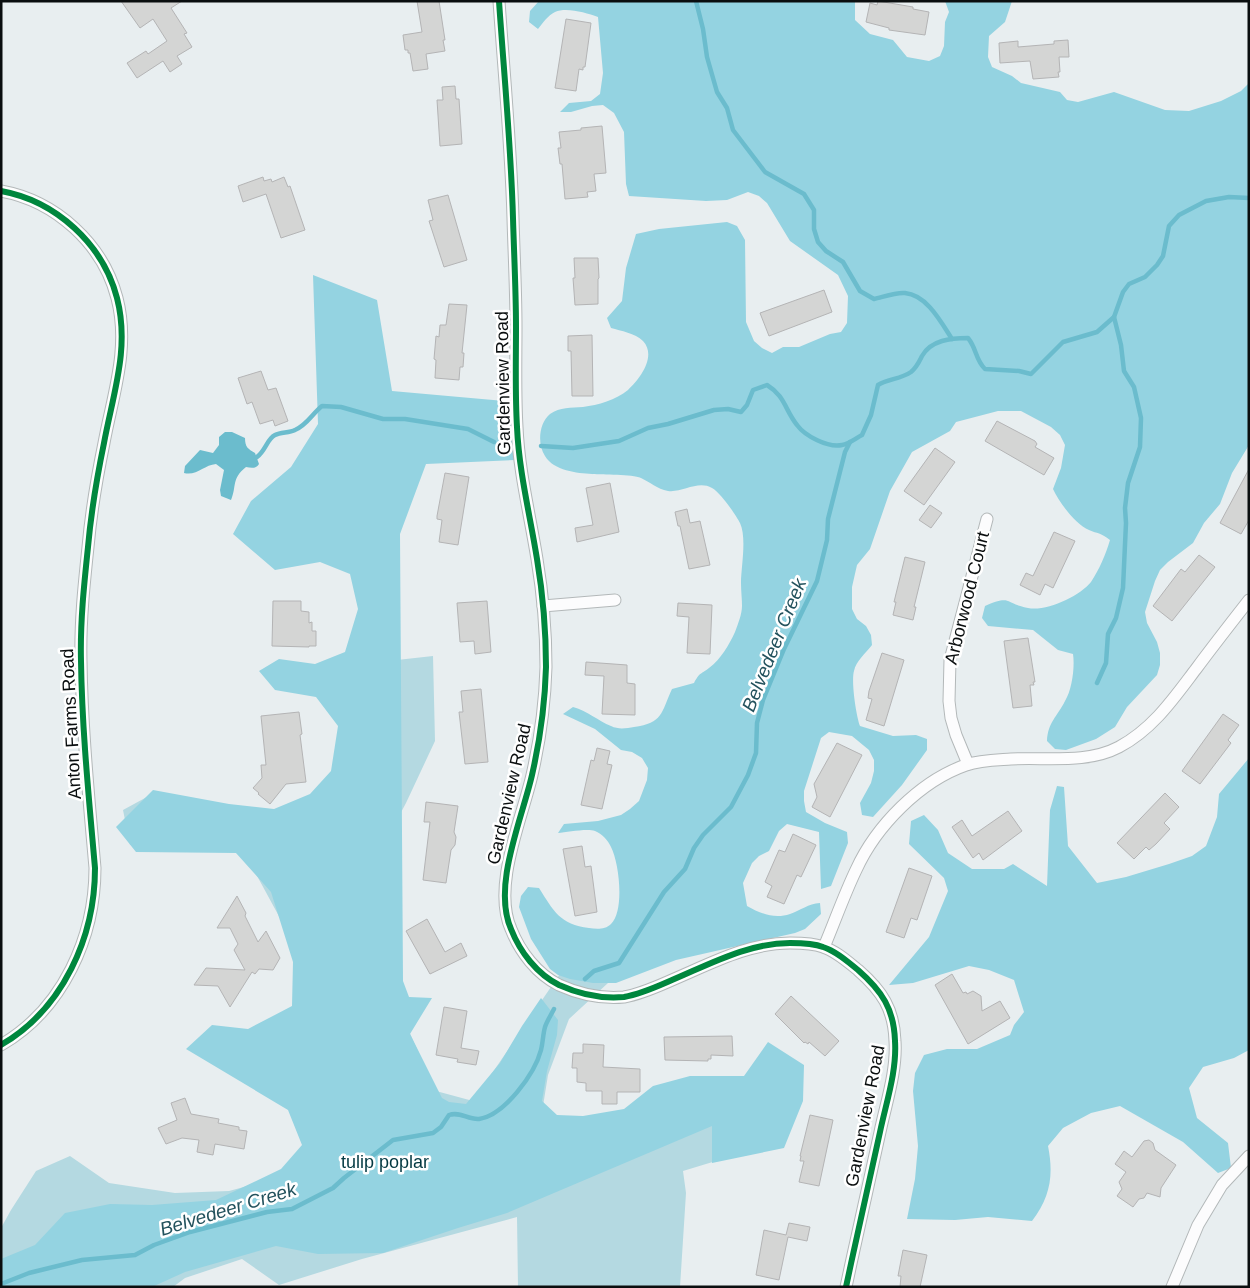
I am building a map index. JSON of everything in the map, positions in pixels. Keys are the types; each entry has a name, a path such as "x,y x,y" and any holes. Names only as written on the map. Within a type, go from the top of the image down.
{"street":[{"name":"Gardenview Road","path":"499,1 512,171 516,318 516,425 520,466 544,606 546,670 538,743 531,778 506,874 506,909 509,926 528,958 541,973 560,985 589,995 609,997 641,993 733,954 759,946 784,943 824,947 844,959 875,986 892,1014 896,1047 888,1098 846,1287"},
{"name":"Anton Farms Road","path":"1,191 28,198 50,208 86,240 110,277 117,297 122,332 121,368 104,442 88,544 82,610 81,660 83,706 96,868 95,892 84,939 70,974 28,1026 1,1045"},
{"name":"Arborwood Court","path":"968,764 951,718 949,701 950,660 987,519"},
{"path":"544,606 615,600"},
{"path":"824,947 856,868 878,834 898,809 930,785 954,770 968,764 981,761 1014,759 1061,759 1094,755 1118,748 1139,734 1164,710 1249,600"},
{"path":"1172,1287 1198,1226 1222,1185 1249,1156"}],"green space":[{"path":"539,1 855,1 855,20 870,34 893,40 907,57 929,61 940,56 944,46 945,22 949,12 945,1 1012,1 1005,22 989,36 988,57 992,67 1012,76 1021,83 1060,92 1067,100 1078,102 1114,92 1165,110 1189,111 1221,101 1241,91 1249,83 1249,445 1232,473 1220,504 1204,523 1193,543 1160,570 1155,581 1145,612 1147,623 1157,642 1160,653 1160,665 1157,675 1127,707 1115,727 1096,739 1066,750 1055,749 1047,741 1051,724 1062,707 1071,685 1073,654 1058,650 1033,630 988,626 982,618 985,606 1004,600 1035,609 1062,602 1079,593 1091,582 1104,556 1110,540 1078,523 1063,506 1053,489 1061,468 1065,445 1060,435 1051,427 1021,411 998,411 956,422 950,431 912,452 890,491 870,549 857,565 852,587 852,609 857,619 866,626 871,635 872,645 857,664 853,682 860,726 893,736 916,735 927,739 927,750 902,785 873,817 862,815 860,803 871,783 874,760 869,750 852,736 829,732 821,738 804,791 804,801 806,812 825,823 847,832 848,843 831,886 821,889 819,832 787,824 779,831 769,851 759,856 752,863 743,883 747,906 768,915 790,914 820,903 821,914 805,929 795,933 676,960 616,983 593,983 570,979 558,975 550,969 531,939 519,907 521,896 528,887 539,888 553,910 571,924 597,929 611,924 618,909 619,886 614,854 610,844 598,832 592,830 558,833 564,824 598,821 621,815 630,809 639,801 647,780 648,768 642,758 632,752 621,750 595,729 563,714 573,707 614,727 626,728 644,725 651,723 660,716 672,689 694,683 699,675 721,656 735,632 741,616 743,536 740,523 731,509 715,490 707,486 701,485 668,491 637,477 580,473 554,465 542,451 540,434 543,423 550,414 558,410 595,405 618,397 628,390 642,374 648,360 647,347 640,338 611,328 607,318 622,301 626,268 636,234 659,229 727,222 737,226 745,240 746,322 754,341 772,353 783,347 799,347 830,334 841,332 847,323 848,296 838,275 790,241 767,203 759,196 748,192 727,200 706,201 629,196 626,184 624,132 614,113 603,105 571,112 560,112 569,103 591,101 600,94 603,73 598,17 576,11 565,10 555,12 538,29 529,22 530,11"},
{"name":"tulip poplar","path":"313,275 377,300 392,391 516,402 515,460 426,464 400,534 403,981 409,997 432,998 410,1034 442,1098 449,1102 466,1104 500,1063 541,998 558,1020 557,1035 547,1071 542,1101 557,1115 583,1116 624,1109 653,1086 690,1076 744,1076 768,1042 804,1065 803,1101 784,1148 712,1163 712,1126 507,1213 383,1253 318,1254 276,1246 185,1272 152,1287 1,1287 1,1259 35,1245 65,1213 110,1204 152,1205 216,1200 281,1169 302,1145 288,1110 186,1049 212,1025 248,1029 292,1006 293,962 271,892 236,853 136,852 116,827 153,790 229,804 274,809 310,794 331,771 338,726 316,697 275,690 259,671 279,659 315,664 345,652 358,609 350,574 320,562 275,570 233,534 251,501 291,467 318,424"},
{"path":"433,656 435,741 406,803 384,844 347,894 436,1091 473,1101 566,965 608,983 569,1019 548,1075 543,1106 562,1122 715,1098 752,1150 683,1171 686,1193 680,1287 518,1287 517,1217 362,1259 279,1285 242,1259 185,1278 173,1287 1,1287 1,1228 36,1171 70,1156 109,1183 175,1193 229,1191 285,1176 314,1146 300,955 249,861 219,842 130,845 123,810 156,792 257,822 344,803 352,665"},
{"path":"1249,758 1249,1050 1234,1058 1203,1067 1189,1088 1197,1118 1228,1143 1231,1168 1218,1173 1183,1142 1120,1106 1091,1113 1063,1128 1048,1146 1051,1167 1049,1186 1047,1195 1032,1221 988,1217 955,1220 907,1219 915,1179 918,1146 913,1091 915,1073 924,1055 947,1049 977,1049 1010,1035 1014,1025 1024,1012 1014,980 989,970 969,966 913,983 889,985 929,937 948,891 944,878 909,844 911,821 924,815 938,830 948,853 972,869 1004,869 1013,864 1047,886 1050,810 1057,786 1064,787 1068,846 1097,883 1126,877 1169,864 1192,856 1206,846 1217,817 1219,794"}],"shaded area":[{"path":"225,432 232,432 245,438 246,446 255,453 259,464 252,468 246,467 241,471 235,483 231,500 221,496 220,490 224,470 216,464 197,472 184,473 185,466 200,450 213,453 219,445 219,437"}],"building":[{"path":"121,1 182,1 171,8 187,33 184,34 192,47 177,56 182,64 170,72 163,61 137,78 127,63 146,51 148,54 167,41 153,19 140,28"},
{"path":"417,1 439,1 445,51 426,54 428,69 413,71 410,53 408,53 408,50 405,50 403,35 422,32"},
{"path":"878,1 913,7 913,9 929,12 925,35 889,30 889,28 866,22 870,3 877,5"},
{"path":"566,19 591,23 585,67 583,67 583,70 579,69 576,91 555,88"},
{"path":"1068,40 1069,57 1059,57 1059,77 1033,79 1030,61 1000,63 999,43 1018,41 1018,47 1054,44 1054,41"},
{"path":"455,86 456,99 459,99 462,144 440,146 437,100 443,100 442,87"},
{"path":"602,126 606,173 594,174 596,191 587,192 588,197 565,199 562,164 560,164 558,148 561,148 559,132"},
{"path":"263,177 264,181 271,179 272,182 284,177 288,187 290,186 305,230 281,238 266,194 243,202 238,186"},
{"path":"448,195 467,260 444,267 429,221 433,220 428,200"},
{"path":"574,258 598,258 598,304 575,305"},
{"path":"824,290 832,312 769,336 760,313"},
{"path":"449,304 467,305 462,353 464,353 463,367 460,367 459,380 435,378 436,336 439,337 440,325 446,325"},
{"path":"592,335 593,396 572,396 571,351 568,351 568,336"},
{"path":"261,371 268,390 276,388 288,421 275,426 273,420 260,424 252,402 247,404 238,378"},
{"path":"997,421 1035,441 1037,444 1035,447 1054,458 1044,475 985,441"},
{"path":"935,448 955,462 924,505 904,491"},
{"path":"1249,469 1249,520 1241,534 1220,523"},
{"path":"445,473 469,477 458,545 439,542 442,520 437,519 437,516"},
{"path":"610,483 619,532 577,542 575,528 593,525 586,488"},
{"path":"930,505 942,513 931,528 919,520"},
{"path":"687,509 690,523 700,521 710,565 689,569 680,526 678,526 675,512"},
{"path":"1054,532 1075,541 1053,588 1045,584 1040,595 1020,585 1026,573 1033,576"},
{"path":"1199,555 1215,567 1172,621 1153,606 1181,569 1185,572"},
{"path":"905,557 925,562 914,607 916,607 913,620 893,615 896,602 894,602"},
{"path":"273,601 301,601 301,611 309,612 309,623 312,622 312,631 316,631 316,646 272,646"},
{"path":"487,601 491,652 475,654 474,641 460,642 457,603"},
{"path":"678,603 712,605 710,654 687,653 689,617 677,616"},
{"path":"1028,638 1035,682 1033,682 1034,685 1030,685 1032,706 1013,708 1004,641"},
{"path":"882,653 904,660 884,726 866,720 872,699 868,698 869,691"},
{"path":"586,662 627,665 627,683 635,684 635,715 602,714 604,676 585,675"},
{"path":"481,689 488,762 465,764 459,712 463,712 461,691"},
{"path":"299,712 306,782 286,784 270,804 253,788 262,778 261,765 266,765 261,716"},
{"path":"1223,714 1239,725 1228,740 1231,743 1200,784 1182,771"},
{"path":"837,743 862,755 830,817 812,807 817,797 814,784"},
{"path":"597,748 610,751 607,764 612,765 602,809 581,805 591,760 594,761"},
{"path":"1165,793 1179,807 1164,823 1170,829 1149,850 1146,847 1134,859 1117,843"},
{"path":"426,802 458,806 454,832 456,837 455,845 451,850 446,883 423,880 430,822 424,822"},
{"path":"1008,811 1022,831 983,860 979,853 973,858 952,827 962,820 972,836"},
{"path":"793,834 816,845 801,877 797,875 784,904 767,897 772,886 765,882 779,850 785,852"},
{"path":"582,846 585,867 591,866 597,912 575,916 563,849"},
{"path":"909,868 932,876 917,920 911,918 904,938 886,932"},
{"path":"237,896 258,942 266,931 280,958 273,970 259,969 255,974 252,972 230,1007 218,986 194,985 206,968 245,970 234,950 238,944 230,928 217,928"},
{"path":"427,919 445,952 461,943 467,956 430,974 406,931"},
{"path":"952,974 963,993 966,992 967,994 973,991 981,996 982,1011 1000,1001 1010,1018 968,1044 935,985"},
{"path":"791,996 839,1041 825,1056 809,1042 808,1044 804,1043 775,1014"},
{"path":"444,1007 467,1011 461,1048 479,1051 476,1065 457,1062 458,1059 436,1055"},
{"path":"732,1036 733,1056 711,1055 711,1059 708,1059 708,1061 665,1060 664,1037"},
{"path":"583,1044 604,1045 603,1067 640,1069 640,1092 617,1092 617,1104 602,1104 602,1091 586,1091 586,1083 577,1082 577,1068 572,1068 573,1053 583,1053"},
{"path":"185,1098 191,1114 219,1119 218,1123 239,1127 239,1130 247,1131 244,1149 215,1144 213,1155 197,1152 199,1140 182,1138 166,1144 158,1128 177,1120 171,1103"},
{"path":"810,1115 833,1120 819,1186 799,1182 804,1161 800,1161 800,1156"},
{"path":"1149,1140 1153,1143 1155,1150 1176,1165 1161,1188 1160,1197 1147,1193 1133,1207 1117,1196 1122,1189 1119,1182 1126,1172 1115,1164 1124,1151 1132,1157 1144,1141"},
{"path":"789,1223 810,1227 807,1241 788,1237 779,1280 756,1275 764,1230 786,1235"},
{"path":"903,1250 927,1255 920,1287 900,1287 901,1276 898,1276"}],"waterway":[{"path":"696,1 707,57 717,92 727,108 733,130 765,172 804,194 814,210 814,229 818,242 826,251 843,262 860,291 874,299 898,293 913,295 933,310 952,339"},
{"path":"541,446 573,448 619,441 648,428 714,410 728,409 741,412 747,405 753,390 767,385 778,394 793,419 805,433 830,445 845,444 862,435 871,415 878,385 911,372 931,346 948,339 968,338 985,369 1019,371 1031,374 1063,342 1097,332 1114,317 1123,292 1129,284 1145,277 1163,256 1169,226 1179,215 1206,201 1229,197 1249,198"},
{"path":"1097,683 1106,663 1108,634 1116,618 1123,588 1125,508 1128,483 1140,447 1141,418 1134,387 1124,371 1121,345 1114,317"},
{"path":"257,457 272,437 299,428 322,406 341,407 383,419 405,419 468,429 494,442"},
{"name":"Belvedeer Creek","path":"585,979 594,971 619,963 664,892 685,869 694,848 703,835 731,807 748,775 756,753 757,723 763,700 784,649 817,581 827,540 828,519 845,452 850,442"},
{"name":"Belvedeer Creek","path":"1,1284 29,1273 82,1260 135,1255 154,1245 190,1232 267,1212 292,1209 333,1188 393,1140 433,1133 441,1127 449,1115 457,1114 475,1119 489,1116 499,1110 518,1092 526,1081 538,1059 545,1027 554,1009"}],"cycle path":[{"path":"499,1 512,191 518,444 541,586 545,626 546,667 543,708 532,775 507,873 506,912 519,946 530,962 543,975 559,985 591,995 607,997 630,996 654,988 744,950 790,943 815,945 833,951 874,985 885,1001 892,1019 895,1041 894,1064 846,1287"},
{"path":"1,191 21,196 40,204 58,215 89,243 101,260 110,278 117,298 122,335 119,371 101,456 89,534 82,618 82,687 86,764 95,868 94,894 82,945 58,991 42,1012 23,1030 1,1045"}]}
